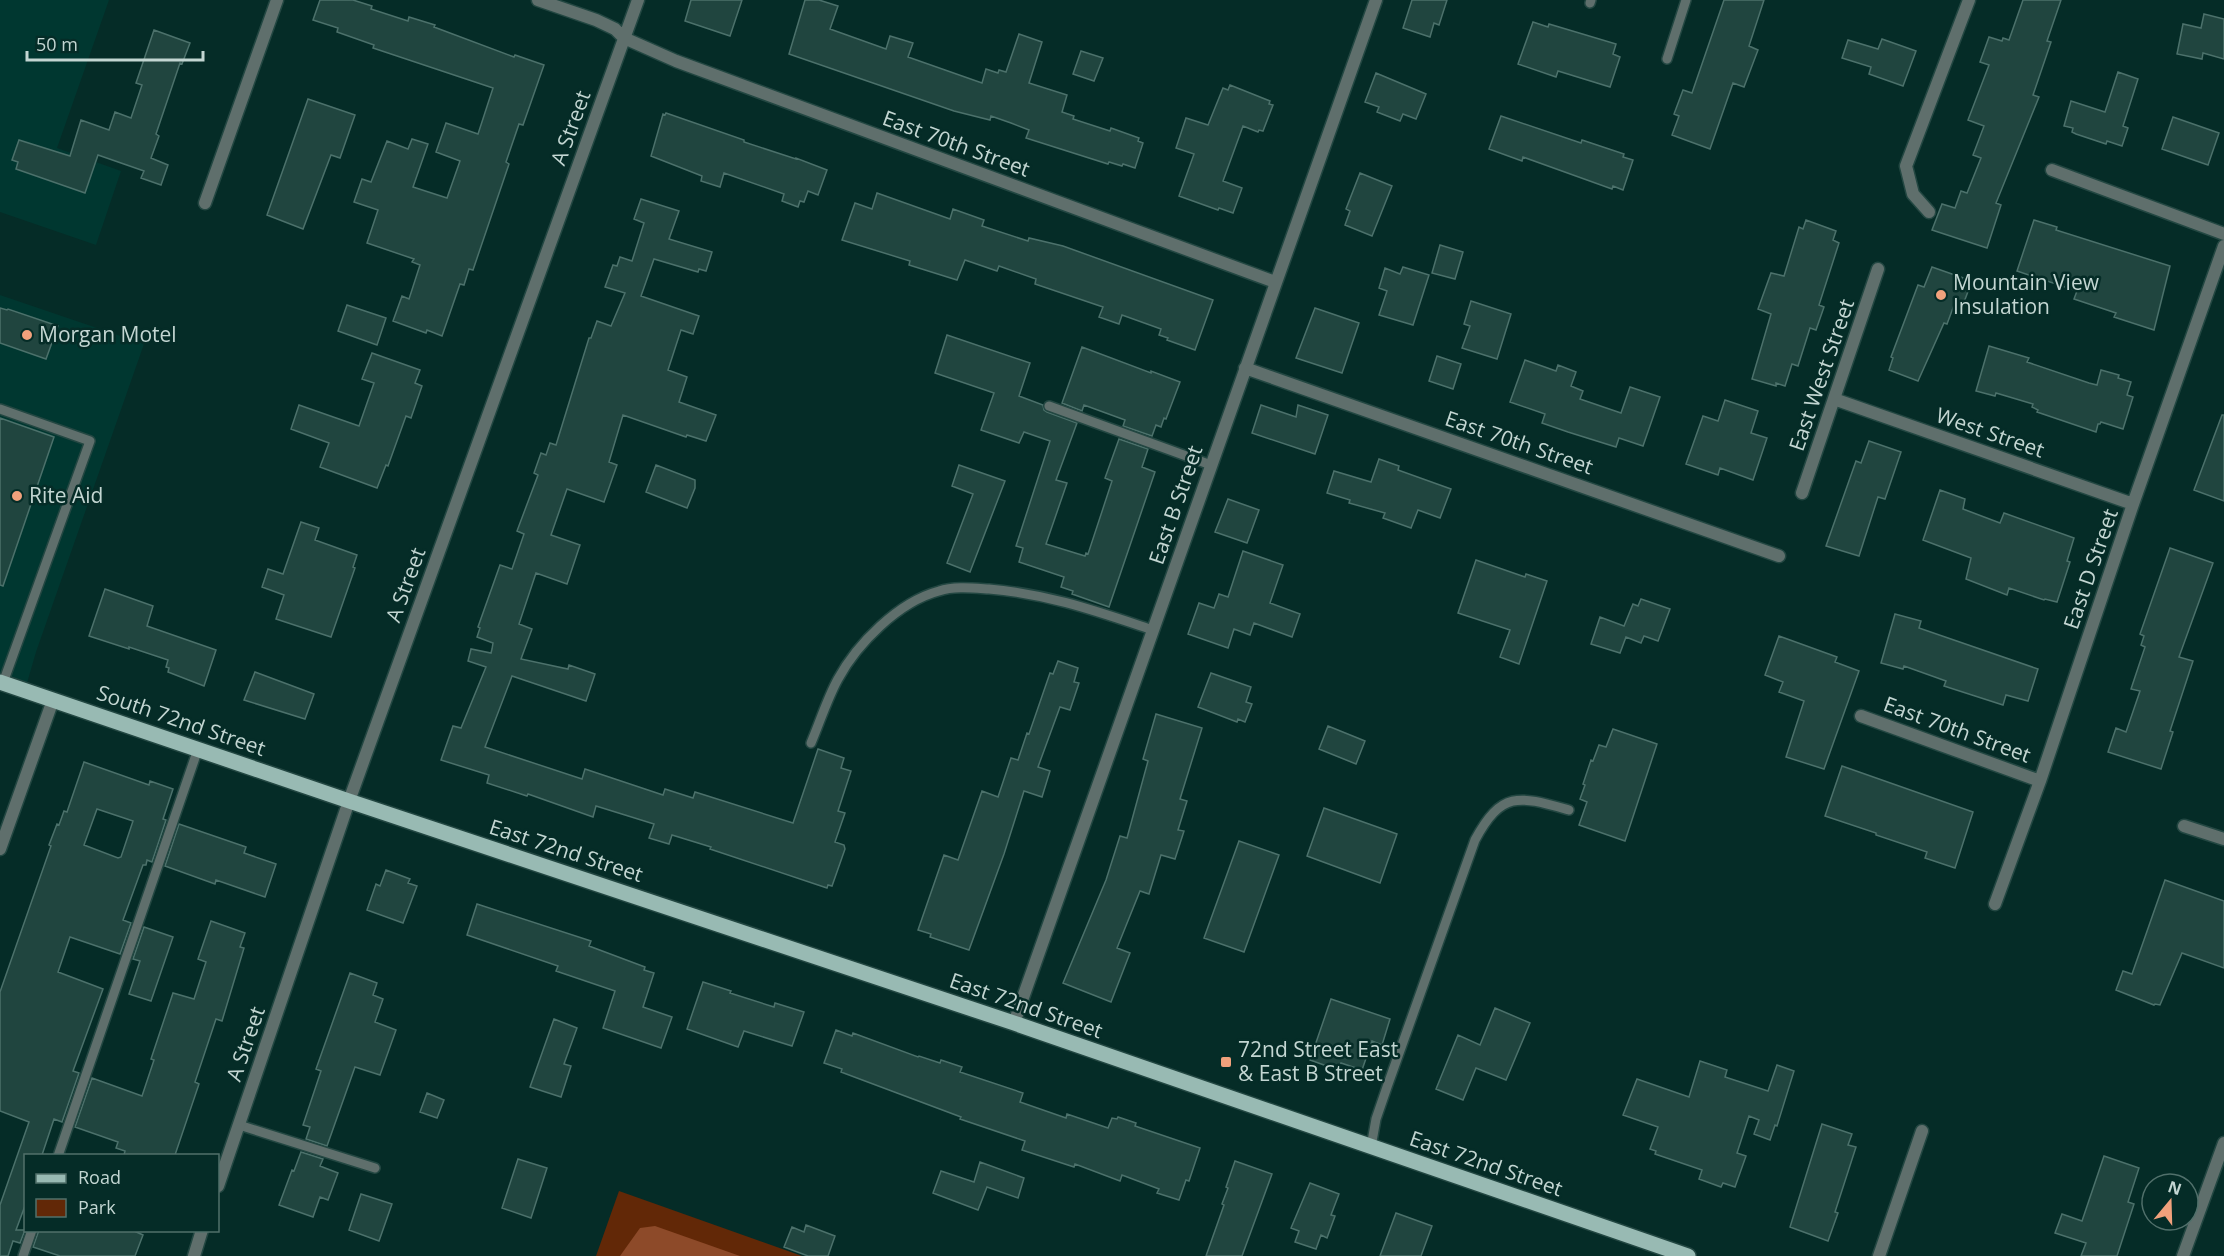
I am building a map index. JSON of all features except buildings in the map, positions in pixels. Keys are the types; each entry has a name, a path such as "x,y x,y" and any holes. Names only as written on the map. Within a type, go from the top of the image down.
{"main road":[{"name":"South 72nd Street","path":"2,682 349,801"},
{"name":"East 72nd Street","path":"349,801 1014,1023 1689,1256"}],"street":[{"path":"205,203 277,0"},
{"name":"East 70th Street","path":"538,0 596,20 615,29 624,38 676,61 1275,282"},
{"name":"A Street","path":"219,1183 349,801 638,0"},
{"name":"East B Street","path":"1014,1023 1376,0"},
{"path":"1929,212 1913,194 1906,166 1969,0"},
{"path":"2052,170 2224,234"},
{"name":"East D Street","path":"1995,904 2040,781 2133,504 2224,246"},
{"name":"East West Street","path":"1802,493 1878,269"},
{"name":"East 70th Street","path":"1245,368 1779,556"},
{"name":"West Street","path":"1834,399 2133,504"},
{"path":"0,849 53,700"},
{"name":"East 70th Street","path":"1861,716 2040,781"},
{"path":"2184,826 2224,838"},
{"path":"1879,1256 1922,1131"},
{"path":"2183,1256 2221,1163 2224,1143"},
{"path":"194,1256 201,1232"}],"lane":[{"path":"1667,59 1686,0"},
{"path":"1049,406 1211,465"},
{"path":"0,409 90,441 2,682"},
{"path":"811,743 838,680 860,647 882,624 913,603 939,591 968,588 1017,592 1074,603 1153,630"},
{"path":"58,1154 198,750"},
{"path":"1371,1147 1376,1119 1387,1087 1475,840 1483,826 1494,809 1513,800 1537,801 1569,810"},
{"path":"239,1125 375,1168"},
{"path":"23,1256 31,1232"}],"shaded area":[{"path":"0,0 109,0 57,148 121,171 96,245 0,212"},
{"path":"0,295 144,344 36,652 25,690 0,682"},
{"path":"655,1226 740,1256 620,1256 640,1228"}],"green space":[{"path":"619,1191 802,1256 596,1256"}],"place":[{"name":"Mountain View Insulation","path":"1941,295"},
{"name":"Morgan Motel","path":"27,335"},
{"name":"Rite Aid","path":"17,496"},
{"name":"72nd Street East & East B Street","path":"1226,1062"}]}
